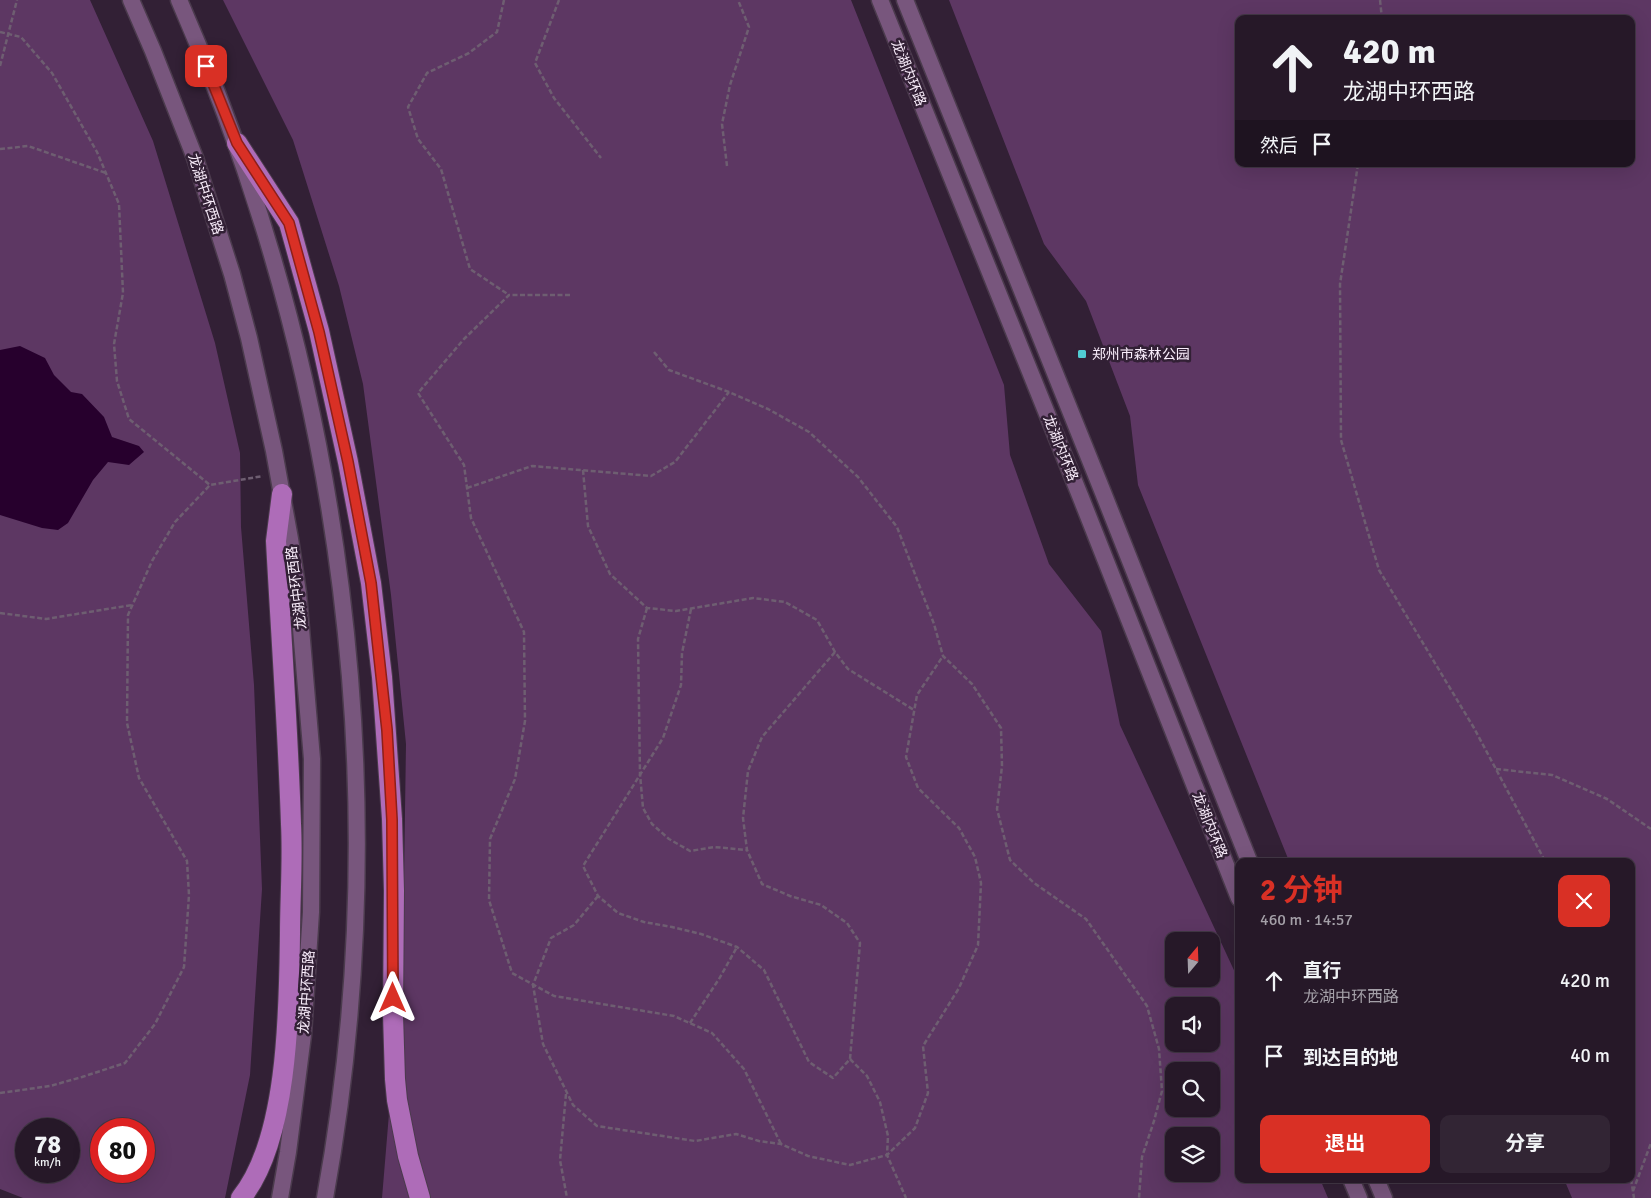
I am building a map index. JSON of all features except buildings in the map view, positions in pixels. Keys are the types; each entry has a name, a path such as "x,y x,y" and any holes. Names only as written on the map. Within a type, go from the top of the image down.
{"highway":[{"path":"237,143 289,223 319,332 348,462 371,583 382,677 392,820 393,1041 397,1093 408,1156 420,1198"},
{"path":"241,1198 254,1178 276,1116 289,996 292,826 276,541 282,494"}],"main road":[{"name":"龙湖中环西路","path":"131,0 195,158 232,274 249,338 278,474 298,593 312,759 311,912 307,984 296,1094 280,1198"},
{"path":"179,0 237,143 274,262 292,327 318,442 342,588 356,757 355,913 347,1040 332,1159 325,1198"},
{"name":"龙湖内环路","path":"880,0 1081,498 1235,888"},
{"name":"龙湖内环路","path":"905,0 1095,471 1248,858"},
{"path":"1353,1183 1359,1198"},
{"path":"1378,1183 1384,1198"}],"path":[{"path":"0,66 17,0"},
{"path":"504,0 497,32 469,53 427,74 408,107 418,139 441,168 470,269 509,296 570,294"},
{"path":"559,0 535,63 554,98 601,158"},
{"path":"727,166 722,124 730,86 749,27 738,0"},
{"path":"1380,0 1382,15"},
{"path":"0,32 21,37 52,73 97,152 119,204 123,293 114,344 118,381 129,419 210,485"},
{"path":"0,149 28,146 106,173"},
{"path":"1358,167 1340,284 1341,440 1379,570 1474,728 1543,858"},
{"path":"509,296 464,339 418,393 464,465 471,518 524,632 525,721 515,779 490,839 489,900 512,973 554,996 674,1016 712,1033 744,1069 780,1144"},
{"path":"654,352 669,370 729,392 768,409 809,432 858,477 897,527 934,624 943,656 972,684 1001,728 1002,766 997,809 1010,860 1034,883 1086,919 1147,1006 1159,1049 1162,1091 1142,1157 1140,1198"},
{"path":"467,488 532,466 651,476 675,462 729,392"},
{"path":"583,470 588,526 610,574 647,608 676,611 753,598 785,602 817,620 835,652 848,669 914,710"},
{"path":"0,1093 50,1086 125,1063 155,1024 184,967 189,895 188,861 138,778 127,723 128,615 152,561 175,522 210,485 278,474"},
{"path":"0,612 46,618 133,604"},
{"path":"647,608 638,639 640,774 643,808 652,824 669,839 690,851 714,847 746,850"},
{"path":"691,608 682,653 681,685 663,738 584,866 598,896 618,913 644,922 701,934 736,946 764,970 809,1062 833,1078 850,1059 860,943 847,923 821,905 790,896 762,884 746,850 743,818 748,770 762,737 835,652"},
{"path":"598,896 574,925 551,938 533,985 542,1044 572,1104 597,1126 695,1142 736,1134 759,1141 780,1144 808,1156 850,1165 887,1155 915,1128 928,1093 923,1046 959,988 978,945 981,883 975,857 959,828 918,788 906,757 917,695 943,656"},
{"path":"1496,769 1552,775 1607,799 1651,829"},
{"path":"690,1023 719,979 736,946"},
{"path":"850,1059 867,1076 880,1102 888,1136 887,1155 906,1198"},
{"path":"566,1093 560,1160 567,1198"},
{"path":"1633,1191 1651,1143"},
{"path":"1632,1183 1634,1198"}],"shaded area":[{"path":"0,0 90,0 153,141 215,343 240,453 241,527 254,685 262,889 250,1075 225,1198 23,1198 0,1189"},
{"path":"223,0 851,0 1004,385 1010,455 1049,564 1101,631 1120,725 1216,932 1165,932 1165,988 1220,988 1220,940 1235,972 1235,1183 1322,1183 1328,1198 382,1198 403,945 406,744 391,595 363,384 339,286 293,140"},
{"path":"949,0 1651,0 1651,1198 1572,1198 1566,1183 1635,1183 1635,858 1288,858 1138,485 1130,416 1086,301 1044,244"},
{"path":"20,346 45,358 54,375 71,392 82,394 104,417 112,437 139,446 144,452 129,465 108,462 93,480 68,523 58,530 42,528 0,515 0,350"}],"place":[{"name":"郑州市森林公园","path":"1082,354"}],"route":[{"path":"206,66 237,143 289,223 319,332 348,462 371,583 387,730 394,891 393,998"}]}
